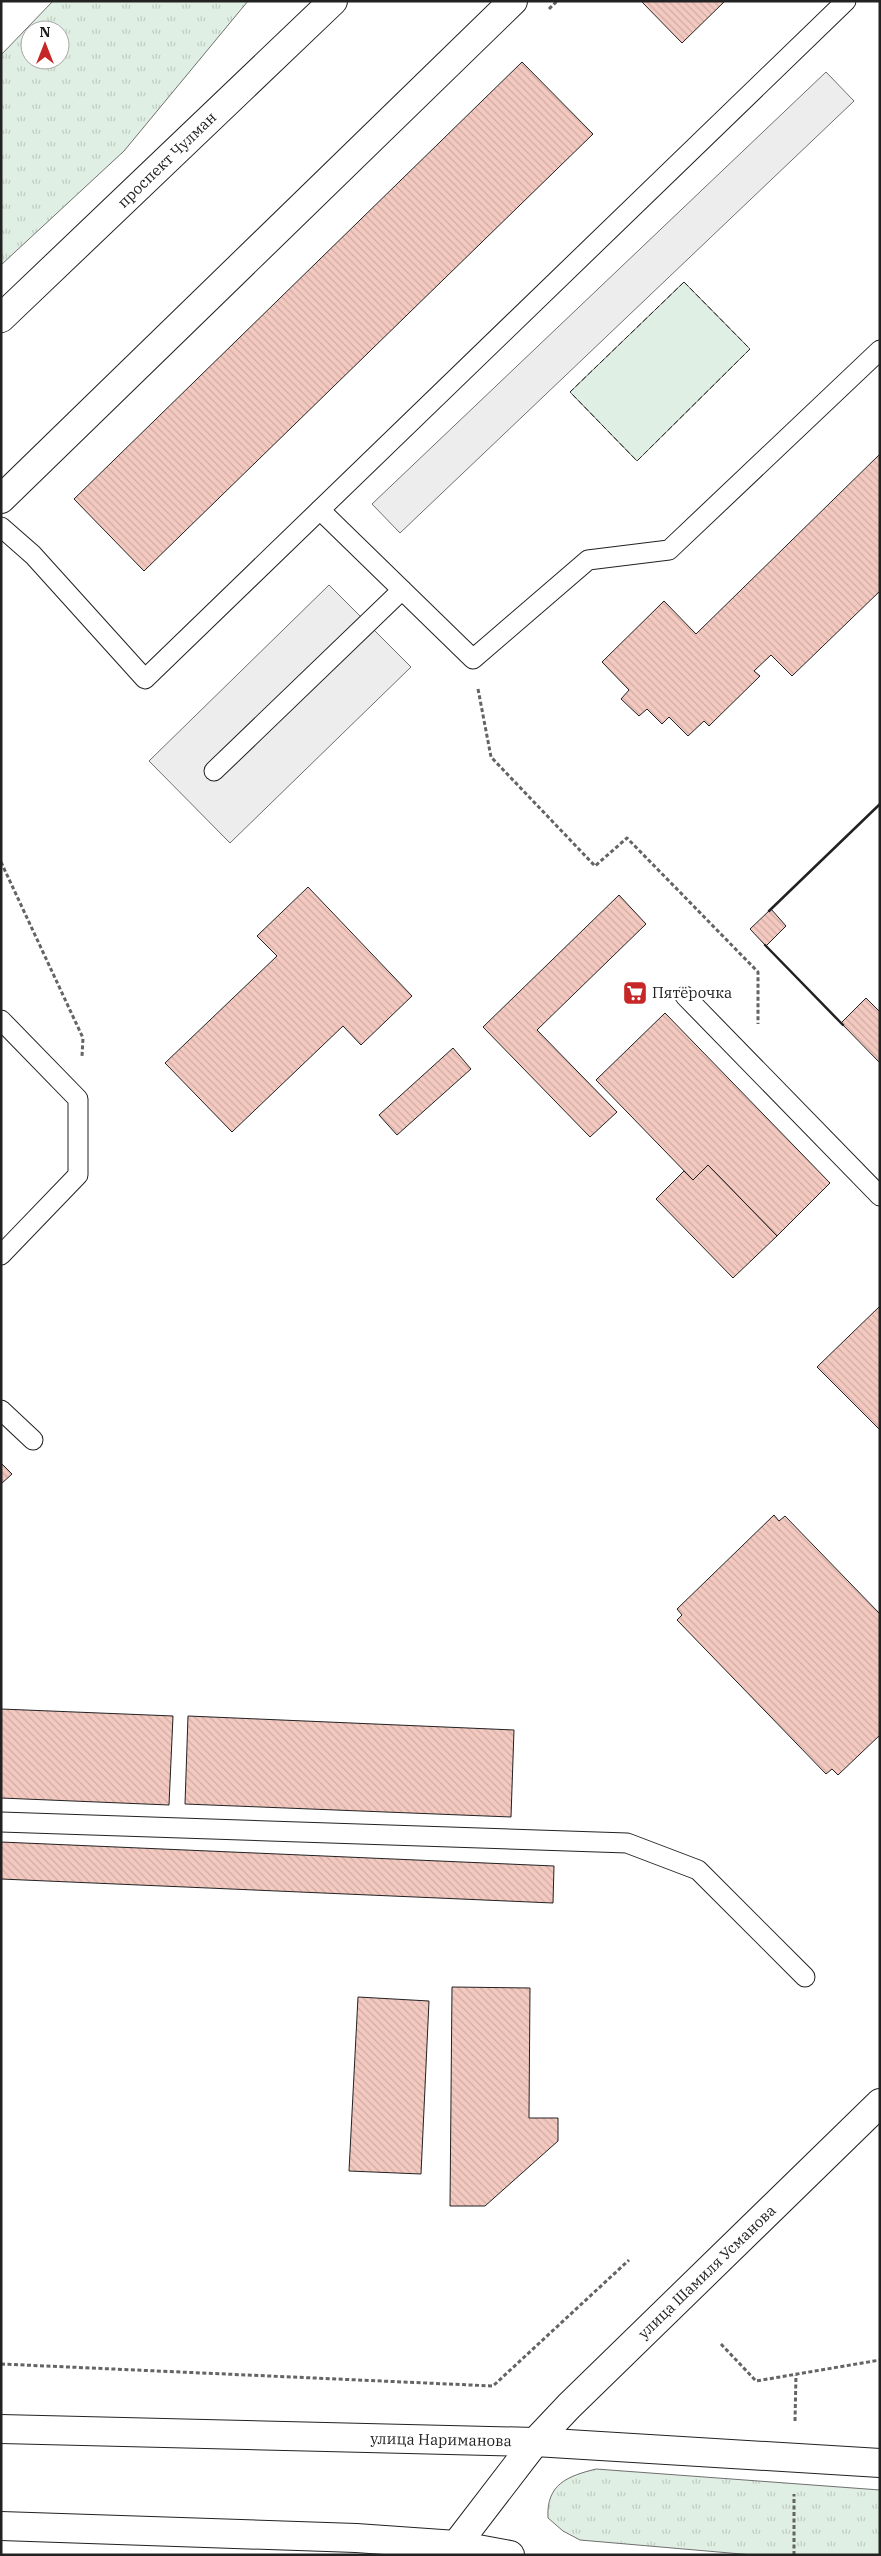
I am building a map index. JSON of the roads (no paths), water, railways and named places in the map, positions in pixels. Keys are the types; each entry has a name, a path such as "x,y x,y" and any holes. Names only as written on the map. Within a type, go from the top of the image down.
{"main road":[{"name":"проспект Чулман","path":"1,318 333,1"},
{"path":"1,499 512,1"},
{"name":"улица Шамиля Усманова","path":"456,2545 535,2442 569,2406 880,2103"},
{"name":"улица Нариманова","path":"1,2429 535,2442 880,2463"},
{"path":"1,2526 356,2538 456,2545 510,2555"}],"lane":[{"path":"1,527 33,555 145,679 846,1"},
{"path":"320,510 473,659 588,560 669,550 880,350"},
{"path":"214,770 402,590"},
{"path":"685,996 880,1196"},
{"path":"1,1020 78,1099 78,1174 1,1254"},
{"path":"1,1410 33,1440"},
{"path":"1,1822 627,1843 698,1870 805,1978"}],"place":[{"name":"Пятёрочка","path":"635,993"}]}
